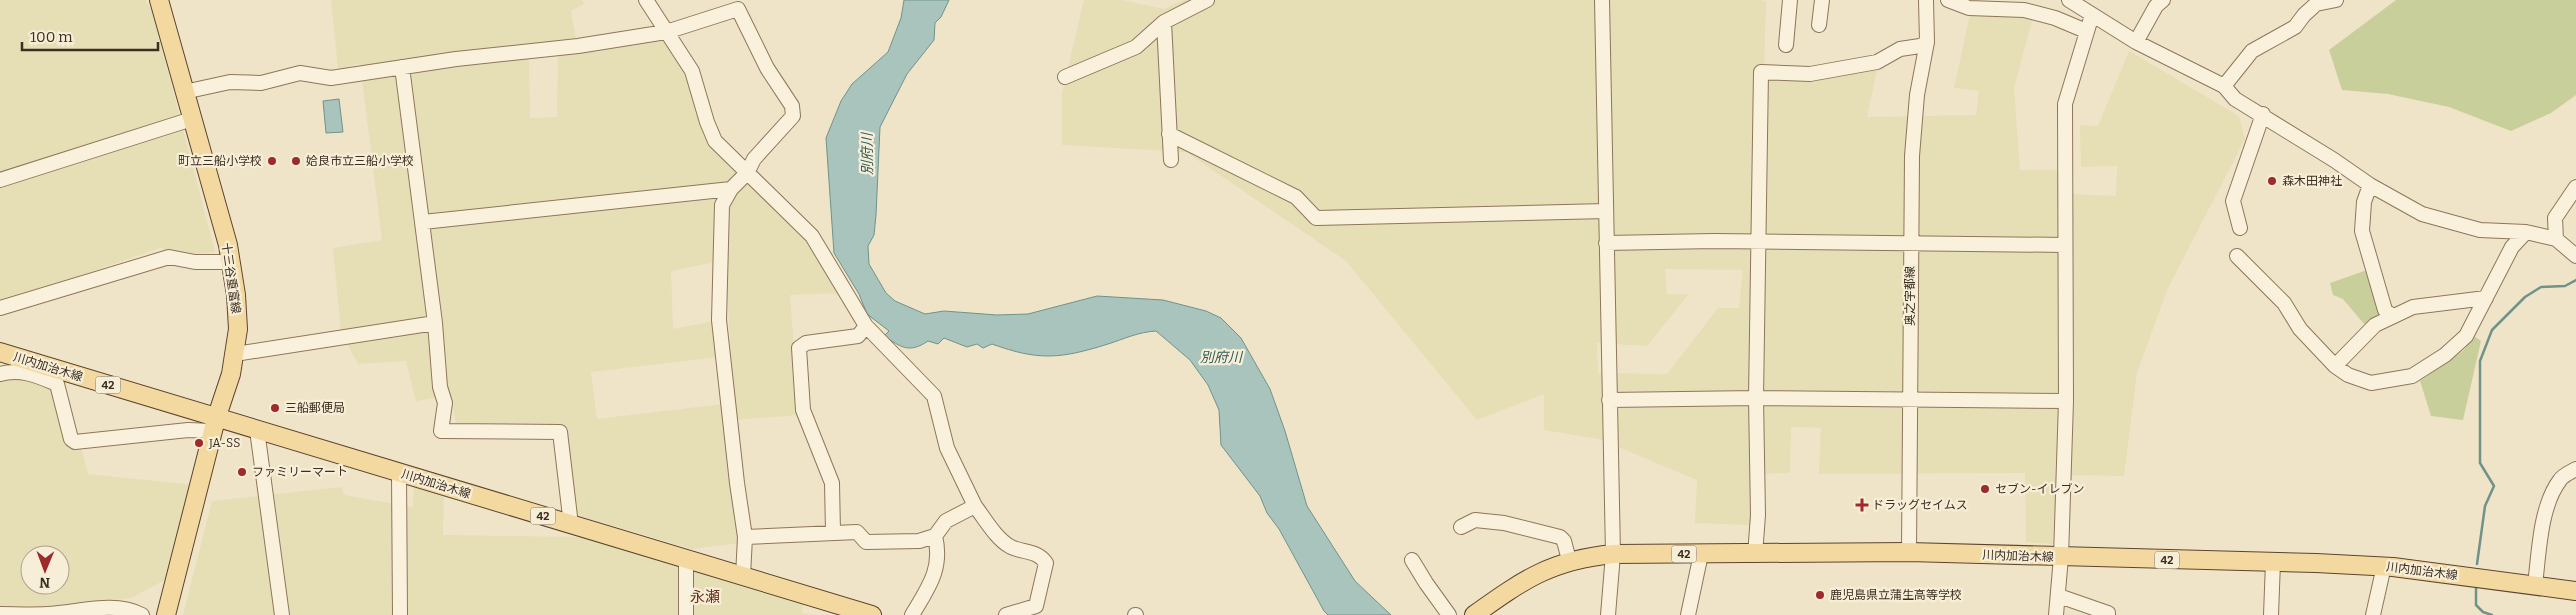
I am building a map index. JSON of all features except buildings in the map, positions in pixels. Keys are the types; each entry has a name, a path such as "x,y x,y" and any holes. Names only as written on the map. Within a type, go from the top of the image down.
{"main road":[{"name":"十三谷重富線","path":"159,0 231,262 238,329 231,374 215,425 166,615"},
{"name":"川内加治木線","path":"0,352 215,425 257,430 872,615"},
{"name":"川内加治木線","path":"1476,615 1515,586 1569,560 1613,554 1755,555 1909,552 2384,566 2576,591"}],"street":[{"path":"646,0 692,71 707,122 716,141 812,236 866,326 934,396 947,448 975,506 996,534 1011,547 1041,555 1046,563 1036,606 1006,615"},
{"path":"1065,77 1136,47 1164,22 1207,0"},
{"path":"1602,0 1613,554 1608,615"},
{"path":"1786,45 1790,0"},
{"path":"1819,25 1822,0"},
{"name":"奥之宇都線","path":"1909,552 1912,137 1927,42 1926,0"},
{"path":"1948,0 1969,8 2024,10 2055,18 2086,32"},
{"path":"2069,0 2136,42 2224,86 2235,99 2263,114 2370,186 2422,214 2480,230 2526,232 2556,239 2576,256"},
{"path":"2136,42 2156,6 2163,0"},
{"path":"2224,86 2252,51 2295,27 2316,4 2336,0"},
{"path":"184,92 230,82 260,83 300,73 331,78 402,67 578,46 666,32 738,4 767,68 792,106 793,116 754,159 748,173 731,189 722,205 719,320 736,483 745,537 743,576"},
{"path":"2056,615 2061,557 2066,402 2065,104 2092,15"},
{"path":"1164,22 1171,160"},
{"path":"1755,555 1758,515 1756,398 1761,72 1810,74 1878,62 1900,49 1920,46 1927,42"},
{"path":"402,67 435,323 440,387 445,403 441,431 560,432 571,524"},
{"path":"2240,228 2233,201 2263,114"},
{"path":"0,180 192,119"},
{"path":"1169,134 1296,197 1316,218 1606,211"},
{"path":"2370,186 2364,202 2362,232 2385,310 2392,316"},
{"path":"2556,239 2555,218 2576,187"},
{"path":"423,222 731,189"},
{"path":"2237,256 2284,303 2300,329 2335,366 2348,375 2371,383 2412,376 2445,354 2466,336 2512,247 2526,232"},
{"path":"1606,243 1911,242 2066,245"},
{"path":"0,308 170,257 195,262 231,262"},
{"path":"2335,366 2375,325 2392,316 2413,307 2486,298"},
{"path":"235,354 435,323"},
{"path":"833,532 832,483 803,410 799,348 806,343 858,336 866,326"},
{"path":"0,374 12,370 26,372 57,384 60,388 71,440 75,442 188,430 215,425"},
{"path":"1609,400 1756,398 2066,402"},
{"path":"257,430 282,615"},
{"path":"2535,585 2543,521 2561,478 2576,470"},
{"path":"399,473 400,615"},
{"path":"745,537 857,532 866,542 919,541 935,536 946,521 975,506"},
{"path":"1461,527 1475,520 1504,523 1560,537 1564,541 1569,560"},
{"path":"912,615 932,580 939,553 935,536"},
{"path":"1688,615 1701,554"},
{"path":"686,560 686,615"},
{"path":"1412,560 1426,584 1449,615"},
{"path":"2271,615 2273,562"},
{"path":"2373,615 2384,566"},
{"path":"2059,596 2108,613 2108,615"},
{"path":"0,614 46,615 115,608 130,609 142,615"}],"shaded area":[{"path":"0,0 145,0 152,10 215,252 187,254 160,248 0,303"},
{"path":"331,0 582,0 584,4 571,11 578,51 670,40 690,73 705,124 808,239 842,293 790,295 799,415 735,420 725,260 671,271 673,329 715,321 720,357 591,372 597,419 723,404 739,543 692,549 573,514 561,427 456,424 451,395 416,401 406,361 358,364 341,332 333,248 382,240 360,63 338,70","holes":["558,54 557,117 530,118 529,55"]},
{"path":"1084,0 1122,0 1164,9 1184,0 1760,0 1766,2 1764,75 1877,70 1867,117 1976,115 1979,91 1954,88 1971,10 2034,14 2014,88 2020,170 2070,170 2069,194 2116,196 2117,166 2081,167 2080,125 2098,126 2129,51 2239,116 2245,139 2167,290 2137,373 2124,476 2065,475 2065,545 2026,542 2025,473 1819,474 1821,428 1791,427 1790,473 1750,474 1750,525 1695,523 1697,480 1599,439 1544,430 1544,394 1477,420 1346,261 1186,152 1062,145 1062,93","holes":["1665,269 1743,270 1739,308 1718,308 1667,374 1598,373 1597,343 1647,346 1689,294 1667,294"]},
{"path":"18,374 65,387 88,474 195,485 176,574 131,598 0,615 0,382"},
{"path":"414,483 444,493 443,535 582,537 804,599 802,613 813,615 183,615 212,501 341,487 344,495 413,507"}],"green space":[{"path":"2396,0 2576,0 2576,95 2551,113 2511,131 2449,107 2388,94 2342,90 2329,50"},
{"path":"2367,270 2382,317 2364,324 2343,299 2333,295 2330,283"},
{"path":"2474,336 2481,341 2463,420 2431,416 2420,381 2464,350"}],"water":[{"name":"別府川","path":"904,0 949,0 941,17 935,23 934,40 907,74 880,127 874,235 868,246 869,264 886,293 895,301 925,314 944,311 997,315 1028,314 1097,296 1163,300 1206,311 1221,318 1241,338 1270,389 1285,431 1307,506 1355,581 1391,615 1328,615 1324,611 1279,529 1267,513 1260,496 1221,445 1219,410 1208,385 1190,360 1156,331 1137,334 1076,353 1050,356 1023,353 992,344 983,348 977,344 967,347 944,338 938,344 928,341 915,347 905,348 884,336 889,331 867,314 859,294 834,253 826,138 841,101 852,84 888,52 901,18"},
{"path":"339,99 343,132 326,133 323,101"}],"waterway":[{"path":"2477,564 2485,506 2494,486 2480,463 2480,361 2492,330 2525,297 2541,287 2565,286 2576,280"},
{"path":"2476,587 2476,605 2483,612 2492,615"}],"place":[{"name":"町立三船小学校","path":"272,161"},
{"name":"姶良市立三船小学校","path":"296,161"},
{"name":"森木田神社","path":"2272,181"},
{"name":"三船郵便局","path":"275,408"},
{"name":"JA-SS","path":"199,443"},
{"name":"ファミリーマート","path":"242,472"},
{"name":"セブン-イレブン","path":"1985,489"},
{"name":"ドラッグセイムス","path":"1862,505"},
{"name":"鹿児島県立蒲生高等学校","path":"1820,595"}],"district":[{"name":"永瀬","path":"705,597"}]}
